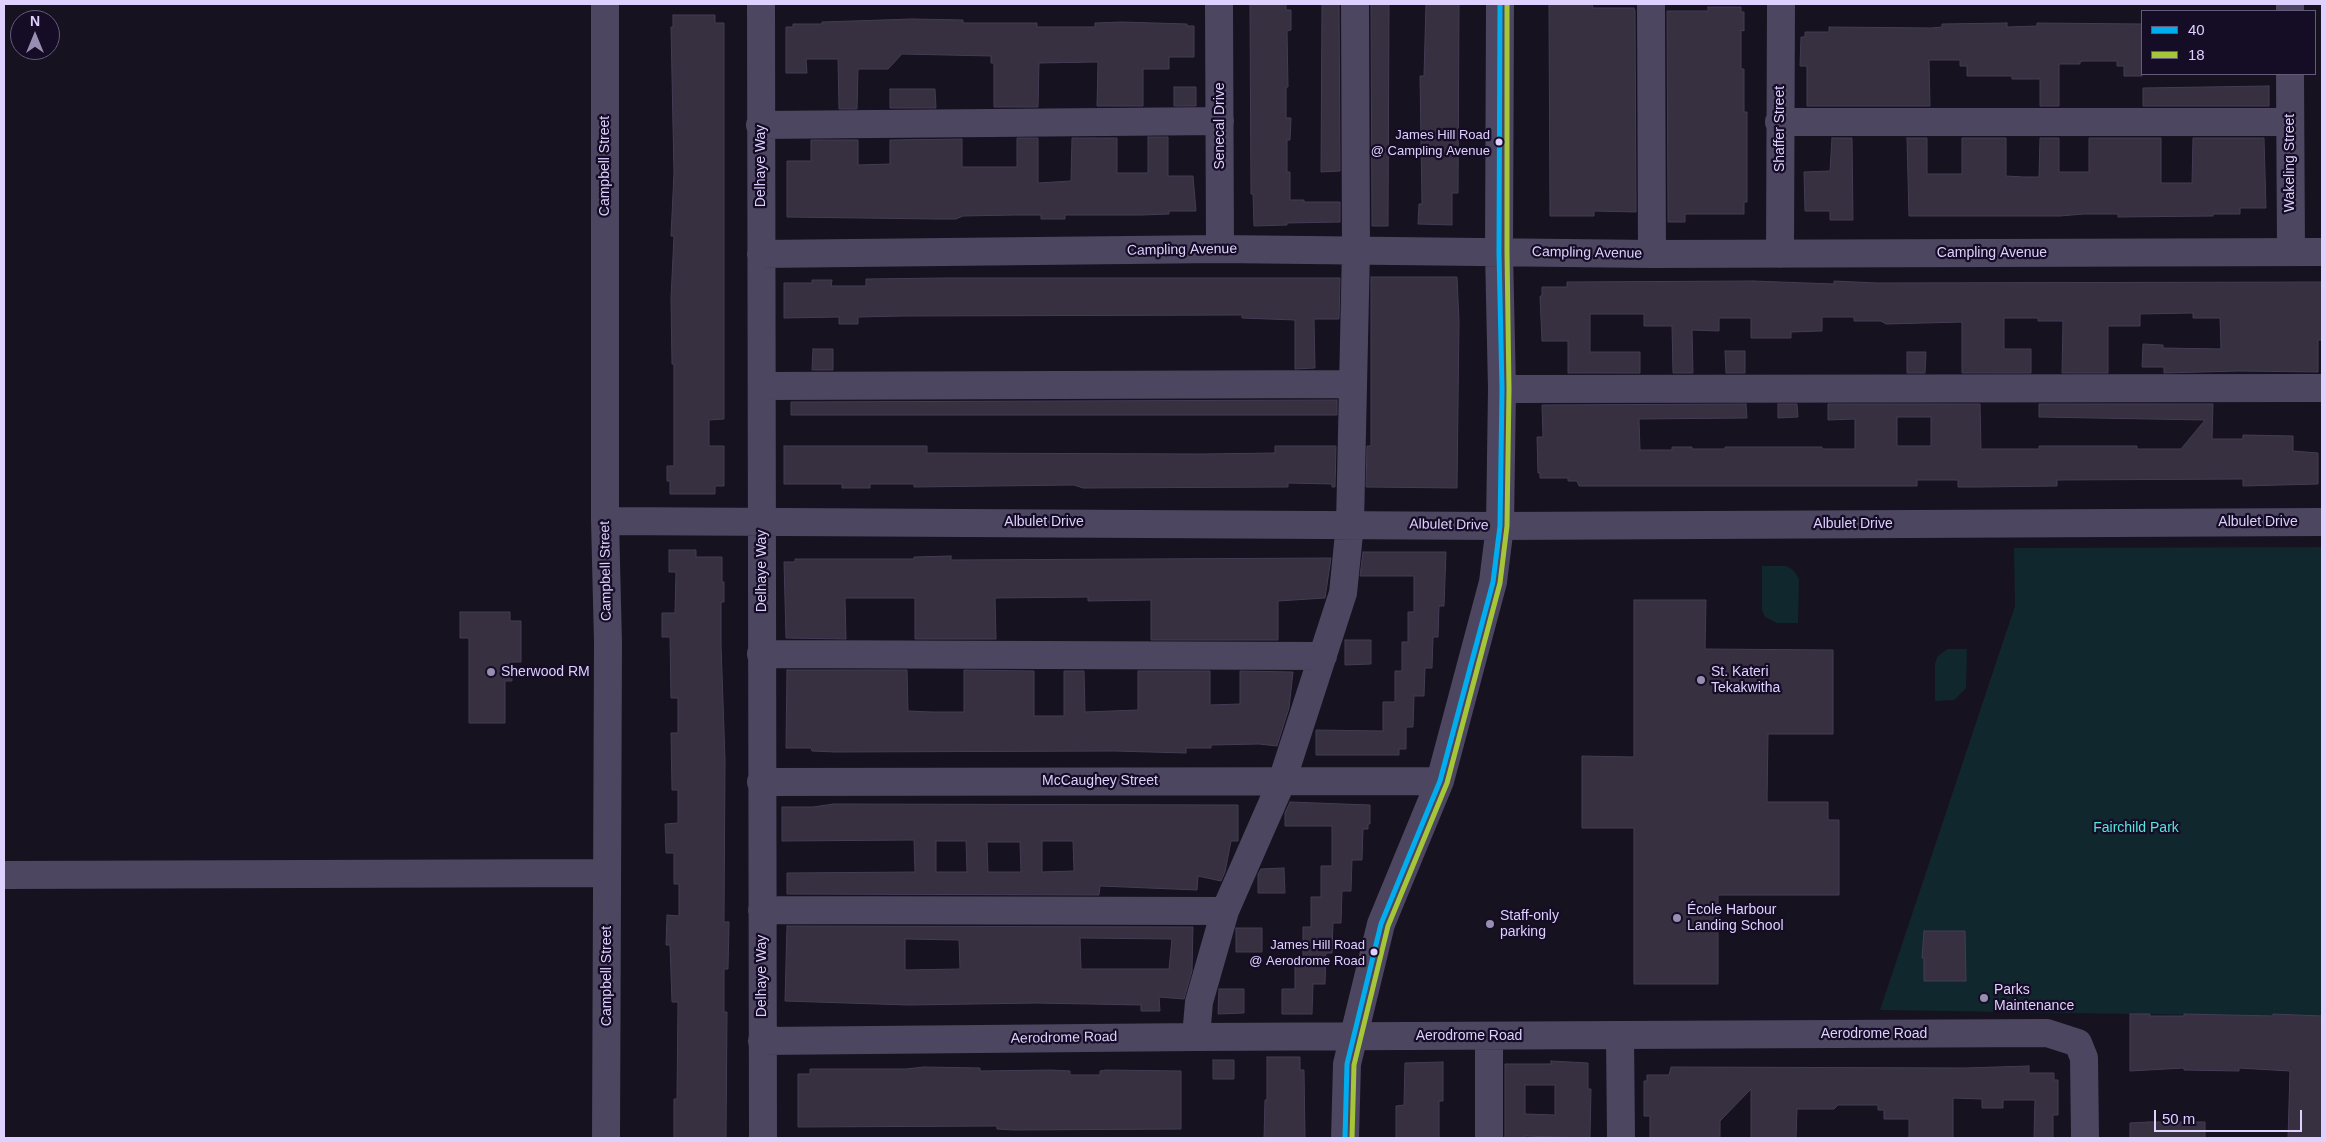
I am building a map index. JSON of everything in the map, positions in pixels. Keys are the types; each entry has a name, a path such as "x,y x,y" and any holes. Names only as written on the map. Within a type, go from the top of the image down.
{"street":[{"name":"Campbell Street","path":"605,4 605,521 608,644 606,1138"},
{"name":"Delhaye Way","path":"761,4 763,1138"},
{"name":"Senecal Drive","path":"1219,4 1220,249"},
{"path":"1196,1036 1199,1002 1225,911 1282,781 1343,593 1350,524 1356,249 1355,4"},
{"path":"1345,1138 1347,1064 1381,924 1440,781 1493,582 1500,526 1502,389 1499,252 1500,4"},
{"path":"1651,4 1652,254"},
{"name":"Shaffer Street","path":"1780,254 1779,122 1781,4"},
{"name":"Wakeling Street","path":"2290,75 2291,252"},
{"path":"760,125 1220,121"},
{"path":"1779,122 2290,122"},
{"name":"Campling Avenue","path":"761,254 1220,249 1356,249 1652,254 2322,252"},
{"path":"762,386 1352,384"},
{"path":"1502,389 2322,388"},
{"name":"Albulet Drive","path":"605,521 762,520 1500,526 2322,522"},
{"path":"761,654 1323,656"},
{"name":"McCaughey Street","path":"761,782 1440,781"},
{"path":"4,875 607,873"},
{"path":"762,910 1225,911"},
{"name":"Aerodrome Road","path":"762,1041 1196,1036 2047,1033 2078,1043 2084,1058 2085,1138"},
{"path":"1620,1035 1621,1138"},
{"path":"1489,1036 1489,1138"}],"green space":[{"name":"Fairchild Park","path":"2322,547 2322,1017 1880,1010 2015,606 2014,548"},
{"path":"1762,566 1787,566 1794,571 1799,579 1798,623 1777,623 1765,617 1762,610"},
{"path":"1947,649 1967,649 1966,688 1954,700 1935,701 1935,664 1937,657"}],"building":[{"path":"1250,4 1286,4 1286,10 1291,10 1291,30 1287,31 1288,87 1286,87 1286,118 1291,118 1290,140 1287,140 1287,172 1290,172 1290,200 1340,202 1340,222 1254,226 1253,194 1251,194"},
{"path":"1322,4 1339,4 1340,171 1321,172"},
{"path":"1371,4 1389,4 1388,226 1372,226"},
{"path":"1426,4 1459,4 1458,193 1452,193 1452,225 1418,224 1419,204 1422,204 1420,76 1424,76"},
{"path":"1549,4 1592,4 1593,8 1634,8 1636,212 1594,211 1594,216 1550,216"},
{"path":"1708,7 1741,7 1741,12 1744,12 1744,31 1741,30 1741,69 1744,69 1744,112 1747,112 1747,202 1744,202 1744,214 1685,214 1685,222 1668,222 1667,11 1708,11"},
{"path":"673,15 715,15 715,23 724,23 724,419 709,420 709,446 724,446 724,486 715,486 715,494 670,494 670,481 667,481 667,466 674,466 674,364 672,364 671,298 674,236 671,236 674,173 671,27 673,27"},
{"path":"912,19 963,20 963,23 1037,23 1037,27 1095,27 1095,23 1122,22 1187,24 1187,26 1194,26 1194,57 1169,57 1169,69 1143,69 1143,106 1097,106 1098,62 1039,63 1038,107 994,107 994,63 991,63 991,56 902,54 888,69 858,69 857,109 839,109 838,59 806,59 807,73 786,73 786,27 793,27 793,24"},
{"path":"2007,23 2007,27 2037,26 2037,23 2141,24 2142,76 2124,76 2124,66 2117,66 2117,61 2083,61 2080,64 2059,64 2059,106 2040,106 2040,79 2012,79 2012,76 1967,76 1967,66 1960,66 1960,60 1929,60 1930,106 1807,106 1807,66 1800,66 1801,37 1805,37 1805,32 1829,32 1829,27 1931,28 1942,27 1942,24"},
{"path":"2269,86 2269,106 2143,106 2143,88"},
{"path":"1174,87 1196,87 1196,106 1174,106"},
{"path":"890,89 935,89 936,108 890,108"},
{"path":"1148,137 1168,137 1168,176 1193,176 1196,211 1169,211 1169,214 1142,215 1065,215 1065,219 1041,219 1041,215 963,216 956,219 787,217 787,161 811,161 811,140 858,140 858,165 890,164 890,140 962,139 962,167 1017,167 1017,138 1038,138 1038,183 1071,181 1072,138 1117,138 1117,173 1148,173"},
{"path":"1832,138 1852,138 1853,220 1830,220 1830,211 1805,211 1804,172 1830,171"},
{"path":"1907,138 1927,138 1927,174 1962,174 1962,138 2006,138 2006,176 2039,177 2040,138 2059,138 2059,172 2089,172 2089,138 2161,138 2161,183 2192,183 2193,138 2264,138 2266,208 2240,208 2240,214 2213,214 2213,216 2118,217 2118,214 2084,214 2060,216 1909,216"},
{"path":"1371,277 1457,277 1459,321 1457,488 1366,487 1367,446 1371,446"},
{"path":"1340,278 1339,319 1314,319 1315,368 1295,369 1295,320 1242,318 1242,315 903,316 858,317 858,324 839,324 839,317 784,318 784,283 812,283 812,280 832,280 831,286 866,286 866,279"},
{"path":"1753,281 1834,284 1834,281 1877,283 2322,282 2322,340 2318,340 2318,372 2239,371 2164,373 2164,367 2142,367 2143,344 2163,345 2163,348 2221,349 2220,318 2193,318 2193,313 2140,314 2140,326 2108,326 2108,373 2062,373 2063,321 2038,321 2038,318 2004,318 2004,349 2031,349 2031,373 1962,373 1962,322 1886,324 1881,321 1854,321 1854,317 1822,317 1822,331 1791,332 1791,338 1751,338 1751,318 1719,318 1719,331 1692,330 1693,373 1673,373 1672,326 1644,326 1644,314 1590,314 1590,352 1640,352 1640,373 1568,373 1568,341 1542,341 1540,296 1542,296 1542,287 1567,287 1567,282"},
{"path":"813,349 833,349 833,370 812,370"},
{"path":"1725,351 1745,351 1745,373 1726,373"},
{"path":"1907,352 1926,352 1925,373 1907,373"},
{"path":"1337,400 1337,415 791,415 791,402"},
{"path":"1746,404 1747,418 1639,419 1640,450 1672,450 1672,447 1692,447 1692,449 1822,447 1822,449 1855,449 1855,419 1828,420 1828,404 1980,404 1981,449 2039,449 2039,446 2137,446 2137,449 2181,449 2205,420 2039,417 2039,404 2213,404 2212,439 2243,439 2243,435 2293,436 2293,451 2318,453 2318,484 2243,486 2243,479 2057,480 2057,486 1981,487 1958,487 1958,480 1917,480 1917,486 1579,486 1577,481 1568,481 1568,478 1540,478 1540,473 1538,473 1537,437 1543,437 1542,405","holes":["1897,417 1931,417 1931,446 1897,446"]},
{"path":"1778,404 1797,404 1798,417 1778,418"},
{"path":"784,446 927,446 927,453 1202,454 1275,453 1275,446 1336,446 1335,487 1332,487 1332,484 1288,483 1288,487 1083,488 1074,485 914,487 914,484 870,484 870,488 842,488 842,484 784,484"},
{"path":"669,550 696,550 696,557 722,557 724,602 721,602 721,644 725,760 724,922 729,922 728,969 724,969 724,1012 727,1012 726,1138 674,1138 674,1099 677,1099 678,1002 672,1002 670,945 666,945 667,915 679,916 679,884 674,884 674,853 666,853 665,824 678,823 678,790 672,790 671,733 678,733 678,698 671,698 670,637 662,637 662,613 675,613 676,572 669,572"},
{"path":"1363,552 1446,552 1444,606 1439,606 1438,637 1433,637 1432,668 1425,668 1424,696 1414,696 1413,727 1406,727 1406,749 1399,749 1399,755 1316,755 1316,730 1383,731 1383,702 1395,702 1395,671 1402,671 1402,642 1408,642 1408,612 1414,612 1414,576 1360,576"},
{"path":"951,556 951,560 1331,558 1325,598 1278,601 1278,640 1151,640 1151,600 1088,601 1088,597 995,598 996,639 915,639 915,598 845,598 846,639 786,638 784,562 795,562 795,559 914,559 914,557"},
{"path":"1634,600 1706,600 1705,649 1833,650 1833,734 1768,734 1767,802 1828,802 1828,820 1839,820 1839,895 1718,895 1718,984 1634,984 1634,828 1582,828 1582,756 1634,757"},
{"name":"Sherwood RM","path":"460,612 510,612 510,621 521,621 521,662 512,662 512,681 505,681 505,723 469,723 469,638 460,638"},
{"path":"1345,640 1371,640 1371,664 1345,665"},
{"path":"787,670 907,670 908,711 932,712 964,712 964,670 1034,671 1034,716 1064,716 1064,671 1084,671 1085,712 1138,710 1138,671 1210,671 1210,705 1240,704 1240,671 1293,672 1289,708 1277,746 1259,744 1211,745 1211,748 1186,748 1186,753 1114,751 835,752 812,751 811,748 786,748"},
{"path":"1290,802 1370,805 1370,824 1368,824 1368,829 1363,829 1362,860 1352,860 1351,891 1342,891 1341,923 1333,923 1332,953 1326,953 1325,984 1313,984 1312,1014 1282,1014 1282,989 1295,989 1295,958 1303,958 1303,927 1311,927 1311,897 1321,897 1321,866 1332,866 1332,826 1285,826 1285,813"},
{"path":"834,804 1238,805 1238,841 1231,841 1225,872 1221,881 1198,876 1197,890 1100,886 1099,895 787,894 787,873 915,872 914,840 782,841 782,807 813,807","holes":["936,841 966,841 967,872 936,872","1042,841 1073,841 1074,871 1042,872","987,842 1020,842 1021,872 988,872"]},
{"path":"1284,868 1285,893 1258,893 1258,874 1261,869"},
{"path":"787,926 1193,927 1192,971 1184,999 1159,997 1160,1011 1141,1011 1141,1005 1037,1003 909,1005 785,1001","holes":["1080,938 1172,939 1169,969 1081,969","905,939 959,940 960,969 905,970"]},
{"path":"1236,928 1262,928 1262,952 1236,952"},
{"path":"1924,931 1965,931 1966,981 1924,981 1924,958 1922,958"},
{"path":"1219,989 1244,989 1244,1013 1218,1014"},
{"path":"2130,1014 2150,1014 2150,1016 2184,1016 2184,1014 2273,1016 2273,1014 2322,1016 2322,1138 2288,1138 2290,1071 2239,1068 2239,1071 2184,1070 2184,1068 2130,1071"},
{"path":"1267,1057 1300,1057 1300,1070 1304,1070 1305,1138 1264,1138 1265,1100 1267,1100"},
{"path":"1213,1060 1234,1060 1234,1079 1213,1079"},
{"path":"1551,1061 1588,1063 1588,1089 1591,1089 1590,1138 1525,1136 1525,1138 1505,1138 1505,1064 1551,1064","holes":["1525,1085 1555,1085 1555,1115 1525,1114"]},
{"path":"1443,1062 1443,1101 1439,1101 1439,1138 1396,1138 1396,1106 1404,1105 1405,1063"},
{"path":"2029,1066 2029,1073 2054,1073 2054,1080 2058,1080 2058,1115 2053,1115 2053,1138 2034,1138 2035,1100 2003,1100 2003,1108 1982,1108 1982,1099 1953,1098 1953,1138 1909,1138 1909,1119 1884,1119 1884,1110 1878,1110 1878,1105 1838,1105 1834,1109 1797,1109 1796,1138 1751,1138 1751,1089 1720,1121 1720,1138 1650,1138 1650,1116 1644,1116 1644,1081 1647,1081 1647,1075 1669,1075 1671,1067 1965,1068"},
{"path":"924,1067 980,1068 980,1071 1070,1071 1070,1075 1100,1075 1100,1071 1106,1070 1181,1071 1181,1129 1014,1130 997,1129 997,1126 798,1127 798,1074 810,1074 810,1069 906,1069"},
{"path":"2205,1122 2205,1138 2130,1138 2130,1123"}],"transit line":[{"name":"40","path":"1345,1138 1347,1064 1381,924 1440,781 1493,582 1500,526 1502,389 1499,252 1500,4"},
{"name":"18","path":"1352,1138 1354,1065 1388,926 1447,783 1500,583 1507,526 1509,389 1507,4"}],"place":[{"name":"James Hill Road @ Campling Avenue","path":"1499,142"},
{"name":"Sherwood RM","path":"491,672"},
{"name":"St. Kateri Tekakwitha","path":"1701,680"},
{"name":"École Harbour Landing School","path":"1677,918"},
{"name":"Staff-only parking","path":"1490,924"},
{"name":"James Hill Road @ Aerodrome Road","path":"1374,952"},
{"name":"Parks Maintenance","path":"1984,998"}]}
